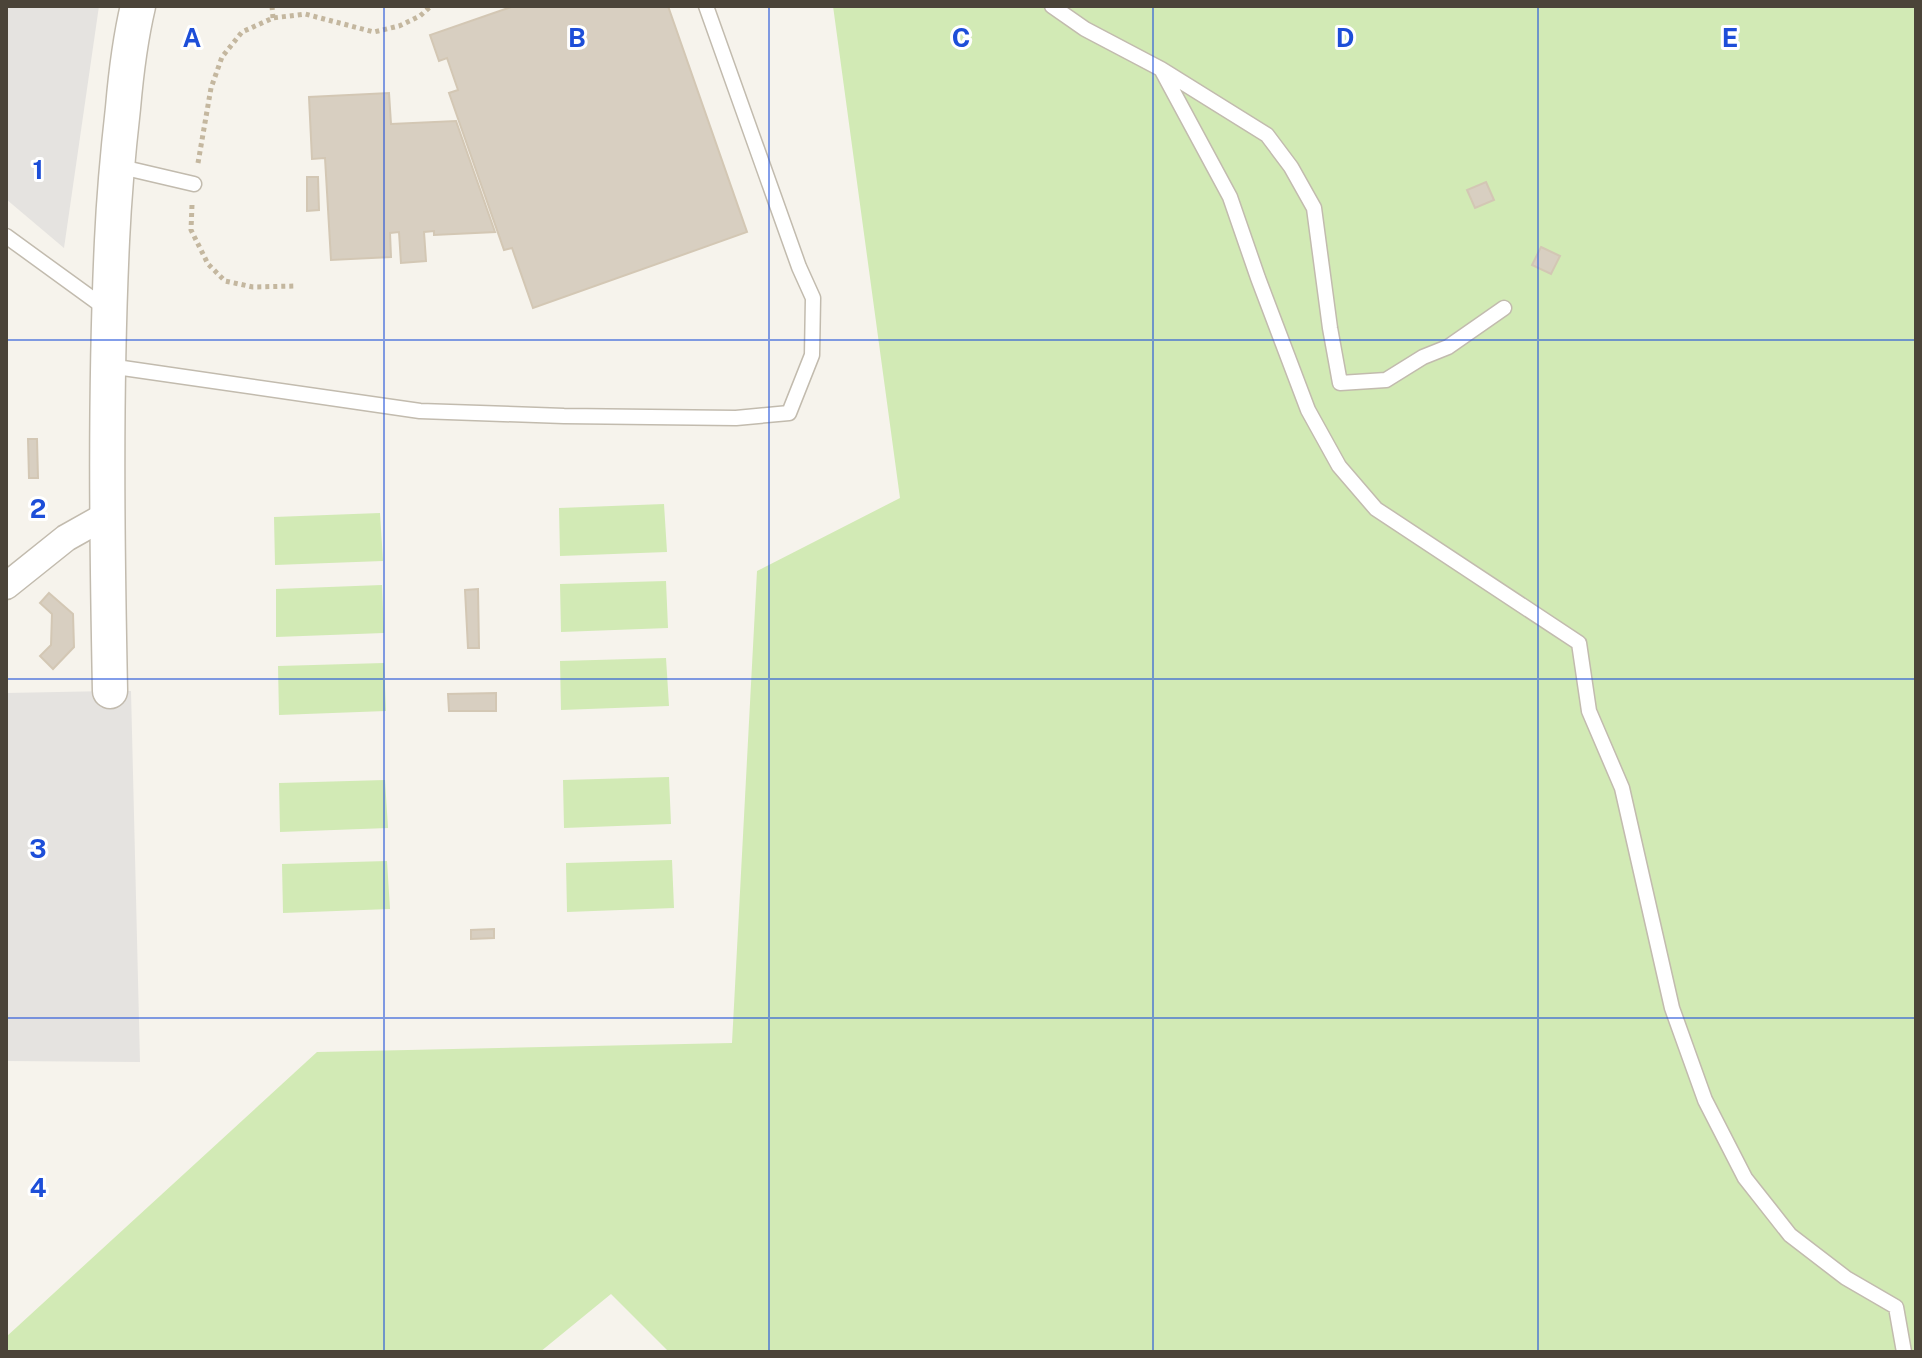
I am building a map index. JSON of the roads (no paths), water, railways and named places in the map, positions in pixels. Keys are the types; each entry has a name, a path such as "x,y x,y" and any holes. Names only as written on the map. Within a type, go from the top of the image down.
{"street":[{"path":"110,691 107,339 117,166 130,37 138,6"},
{"path":"6,586 66,538 107,515"}],"lane":[{"path":"109,366 420,411 736,418 789,413 812,355 813,298 799,267 706,6"},
{"path":"1052,6 1085,29 1161,69 1267,135 1291,167 1314,208 1340,383 1386,380 1423,357 1448,347 1504,308"},
{"path":"1161,69 1230,197 1308,410 1339,466 1376,509 1579,643 1589,711 1622,788 1672,1008 1705,1100 1745,1178 1790,1235 1846,1278 1896,1307 1904,1352"},
{"path":"117,166 194,184"},
{"path":"6,236 109,311"}]}
